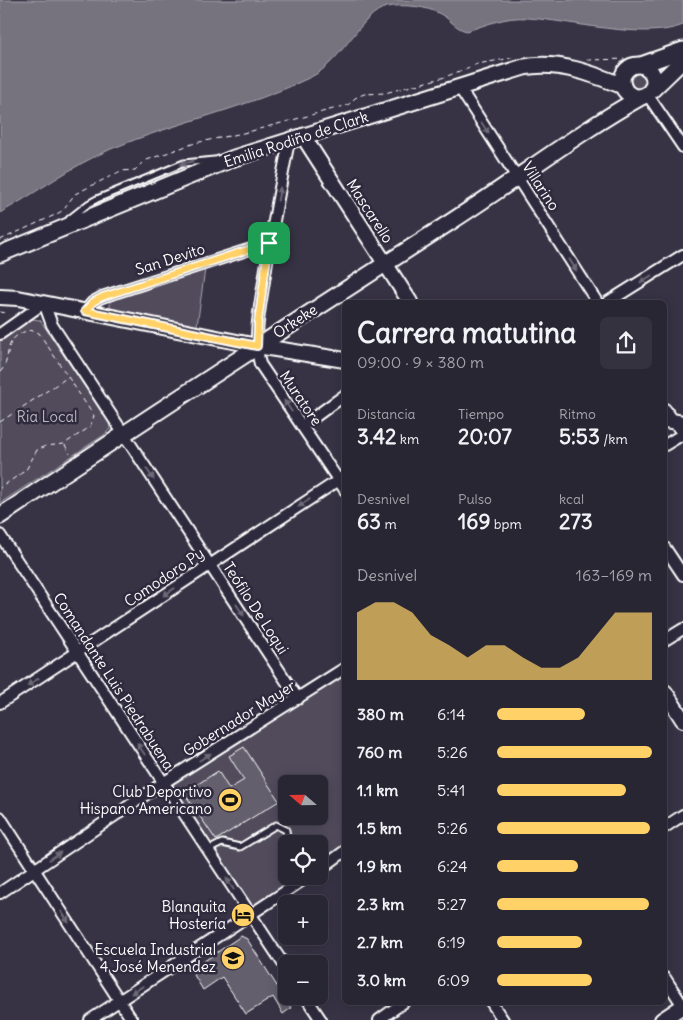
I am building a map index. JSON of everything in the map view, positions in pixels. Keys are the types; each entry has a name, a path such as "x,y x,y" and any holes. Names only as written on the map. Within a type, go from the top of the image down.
{"main road":[{"path":"612,114 624,97 625,83 632,66 641,65 683,50"},
{"name":"Orkeke","path":"0,516 257,346 518,178 612,114 647,94 683,60"},
{"name":"Emilia Rodiño de Clark","path":"0,256 16,247 52,234 234,158 459,87 536,65 584,72 625,83"},
{"path":"625,83 633,96 647,94 654,85 653,75 651,70 641,65"},
{"name":"Mascarello","path":"296,139 409,300"},
{"path":"0,290 18,298"},
{"path":"0,297 18,298 257,346 342,360"},
{"path":"667,695 683,720"},
{"path":"662,1020 683,1006"}],"street":[{"name":"Villarino","path":"459,87 596,300"},
{"path":"647,94 683,147"},
{"name":"Muratore","path":"296,139 269,243 258,322 257,346 260,364 302,426 342,478"},
{"name":"San Devito","path":"85,311 93,302 102,297 269,243"},
{"path":"611,300 683,255"},
{"path":"0,334 44,303"},
{"name":"Teófilo De Loqui","path":"44,303 52,325 298,699"},
{"path":"302,426 342,397"},
{"path":"667,444 683,434 671,418"},
{"name":"Comodoro Py","path":"0,703 342,478"},
{"name":"Comandante Luis Piedrabuena","path":"0,535 278,956"},
{"path":"667,551 683,575"},
{"path":"667,639 683,629"},
{"name":"Gobernador Mayer","path":"0,893 163,783 342,670"},
{"path":"667,826 683,815"},
{"path":"0,818 132,1020"},
{"path":"328,863 342,853"},
{"path":"90,1020 251,916 290,885"},
{"path":"667,981 683,1006"},
{"path":"311,1005 321,1020"},
{"path":"379,1020 400,1005"},
{"path":"493,1005 503,1020"}],"lane":[{"path":"208,850 222,843 240,847 276,825 286,830 287,835"}],"path":[{"path":"0,312 6,313 8,317"},
{"path":"0,372 5,364 9,342 27,330 34,330 42,335 94,416 94,422 90,427 64,444 46,446 37,450 26,470 0,488"},
{"path":"0,422 69,376"}],"green space":[{"path":"637,65 651,70 654,85 621,101 625,90 609,73 625,72"},
{"path":"205,269 197,326 114,311 110,308 110,300 114,297"},
{"name":"Ria Local","path":"32,319 40,320 109,423 110,429 104,435 0,503 0,340"},
{"name":"Club Deportivo Hispano Americano","path":"342,670 342,853 328,863 328,835 278,835 278,885 296,885 281,895 278,895 278,897 251,916 163,783"}],"shaded area":[{"path":"0,0 683,0 683,25 648,31 511,18 467,31 442,15 430,10 408,6 387,7 369,18 342,50 322,70 311,77 262,98 111,149 82,163 0,213"}],"building":[{"path":"244,747 278,802 216,840 184,793 218,771 229,789 244,780 229,756"},
{"path":"241,936 247,939 278,988 278,1005 289,1005 291,1008 283,1014 273,997 246,1014 222,977 203,990 191,970"}],"place":[{"name":"Club Deportivo Hispano Americano","path":"230,800"},
{"name":"Blanquita Hostería","path":"243,915"},
{"name":"Escuela Industrial 4 José Menendez","path":"233,958"}],"route":[{"path":"269,243 258,322 257,346 85,311 93,302 102,297 269,243"}]}
